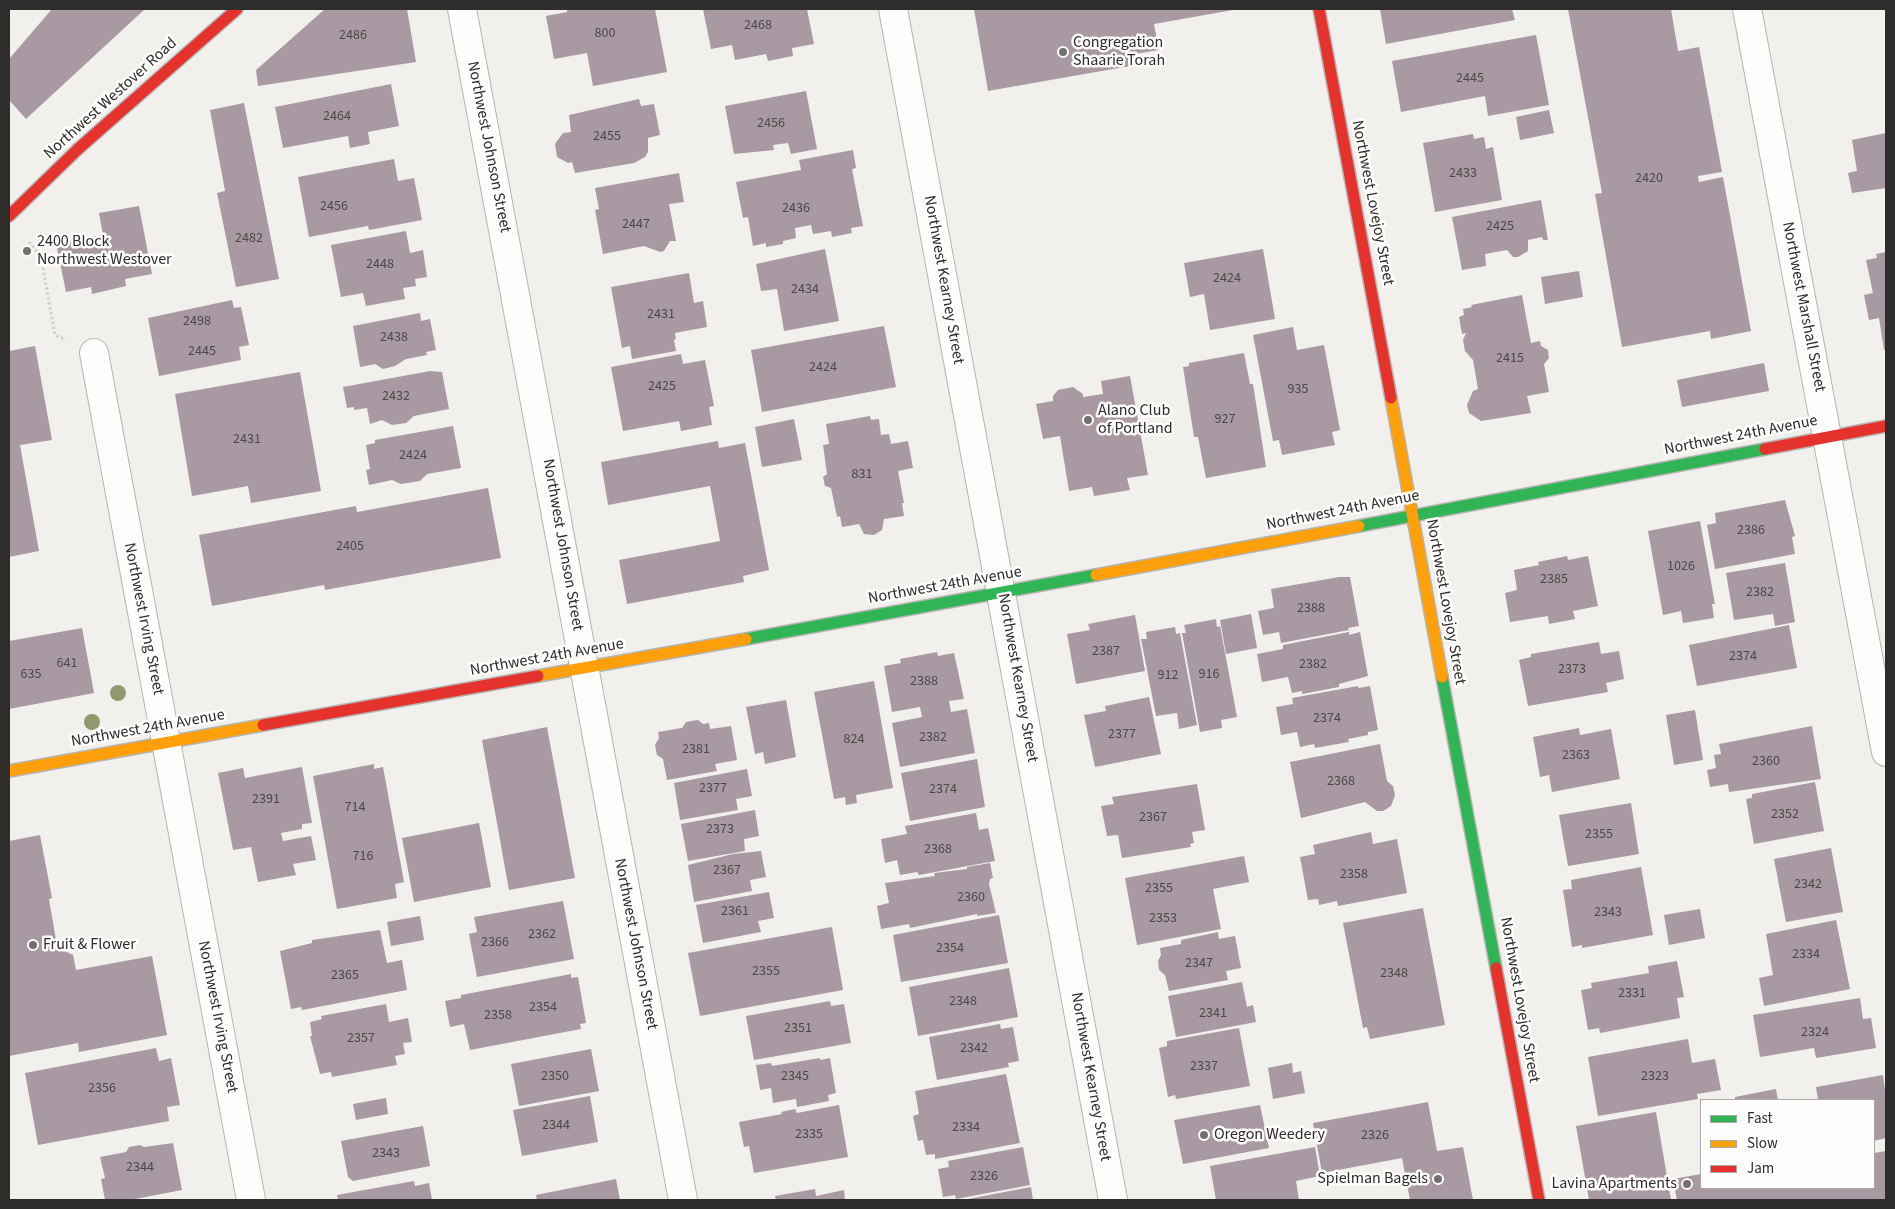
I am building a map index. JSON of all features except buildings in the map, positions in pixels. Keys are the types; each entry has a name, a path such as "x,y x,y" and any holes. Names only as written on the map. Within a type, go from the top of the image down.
{"street":[{"name":"Northwest Westover Road","path":"9,216 78,149 237,9"},
{"name":"Northwest Johnson Street","path":"462,9 683,1200"},
{"name":"Northwest Kearney Street","path":"893,9 1113,1200"},
{"name":"Northwest Lovejoy Street","path":"1320,9 1539,1200"},
{"name":"Northwest Marshall Street","path":"1747,9 1886,752"},
{"name":"Northwest Irving Street","path":"94,353 251,1200"},
{"name":"Northwest 24th Avenue","path":"9,771 1001,593 1886,426"}],"path":[{"path":"22,234 41,257 55,335 94,353"}],"traffic: fast":[{"path":"1359,526 1765,449"},
{"path":"746,639 1096,575"},
{"path":"1442,677 1496,968"}],"traffic: slow":[{"path":"1391,398 1442,677"},
{"path":"1096,575 1359,526"},
{"path":"538,676 746,639"},
{"path":"9,771 263,725"}],"traffic: jam":[{"path":"9,216 78,149 237,9"},
{"path":"1319,9 1391,398"},
{"path":"1765,449 1886,426"},
{"path":"263,725 538,676"},
{"path":"1496,968 1539,1200"}],"place":[{"name":"Congregation Shaarie Torah","path":"1063,52"},
{"name":"2400 Block Northwest Westover","path":"27,251"},
{"name":"Alano Club of Portland","path":"1088,420"},
{"name":"Fruit & Flower","path":"33,945"},
{"name":"Oregon Weedery","path":"1204,1135"},
{"name":"Spielman Bagels","path":"1438,1179"},
{"name":"Lavina Apartments","path":"1687,1184"}]}
